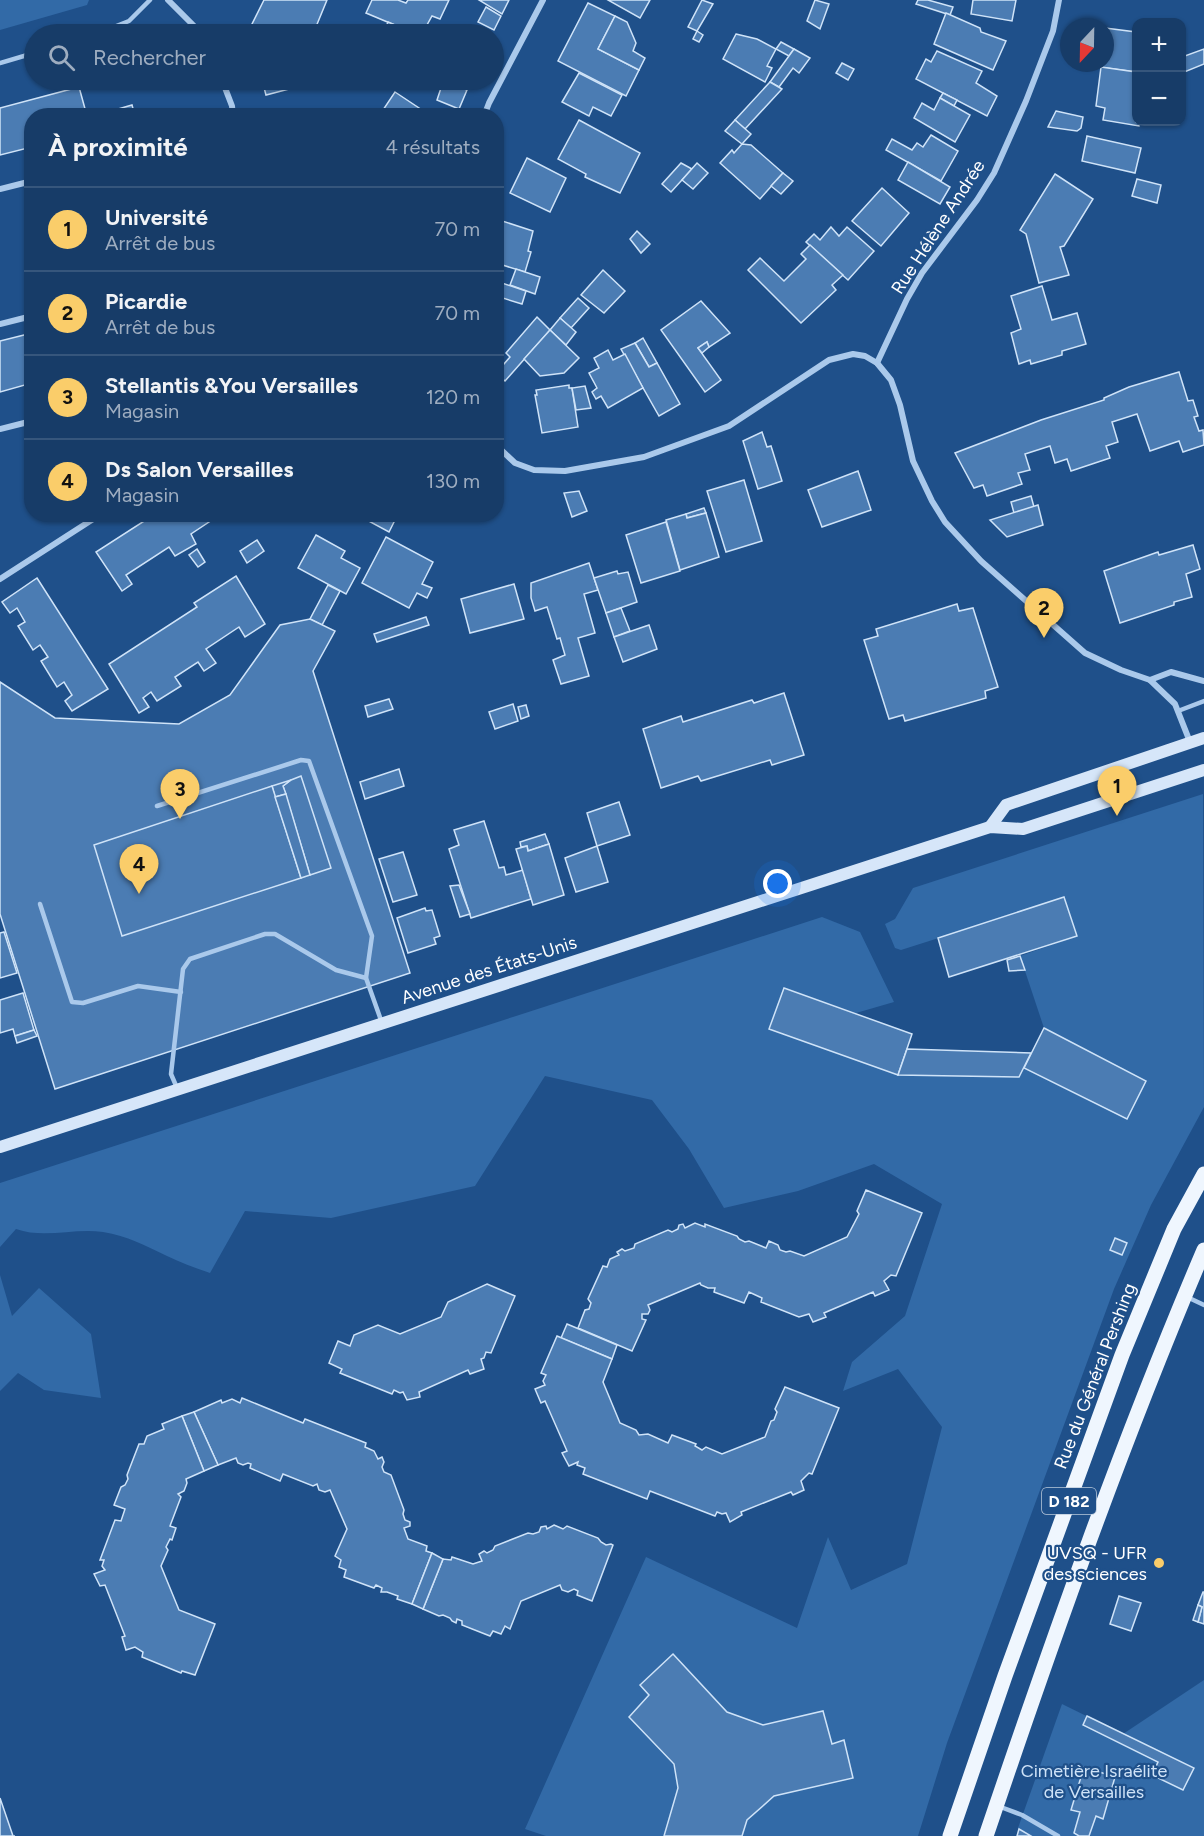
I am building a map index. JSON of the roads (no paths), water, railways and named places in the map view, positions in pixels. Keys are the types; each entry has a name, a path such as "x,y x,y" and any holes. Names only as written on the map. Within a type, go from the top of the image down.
{"main road":[{"path":"990,827 1006,805 1204,738"},
{"path":"1190,742 1204,748"},
{"name":"Avenue des États-Unis","path":"0,1147 990,827 1023,829 1204,770"},
{"name":"Rue du Général Pershing","path":"950,1836 1005,1676 1122,1355 1173,1229 1204,1174"},
{"name":"D 182","path":"986,1836 1038,1682 1154,1367 1204,1250"}],"street":[{"path":"168,0 192,24"},
{"path":"504,74 543,0"},
{"name":"Rue Hélène Andrée","path":"877,363 922,273 977,200 994,173 1026,101 1053,31 1059,0"},
{"path":"226,90 232,108"},
{"path":"487,108 496,90"},
{"path":"0,189 24,183"},
{"path":"0,324 24,318"},
{"path":"504,454 515,463 534,470 565,471 644,457 729,426 829,360 853,354 865,356 877,363 891,380 900,405 913,460 932,501 945,522 981,561 1085,653 1121,670 1150,680 1175,704 1190,742"},
{"path":"0,429 24,424"},
{"path":"0,579 89,522"},
{"path":"1150,680 1171,672 1204,681"}],"lane":[{"path":"121,24 129,21 150,0"},
{"path":"0,63 24,56"},
{"path":"1178,711 1204,701"},
{"path":"156,806 301,760 309,761 372,936 366,978 382,1023"},
{"path":"40,904 72,1002 83,1003 138,986 181,992"},
{"path":"177,1090 171,1074 183,969 190,959 266,934 275,934 336,970 366,978"},
{"path":"1184,1296 1204,1305"},
{"path":"996,1806 1022,1815 1058,1836"}],"place":[{"name":"Picardie","path":"1044,638"},
{"name":"Université","path":"1117,816"},
{"name":"Stellantis &You Versailles","path":"180,819"},
{"name":"Ds Salon Versailles","path":"139,894"},
{"name":"UVSQ - UFR des sciences","path":"1159,1563"}],"park label":[{"name":"Cimetière Israélite de Versailles","path":"1094,1781"}]}
